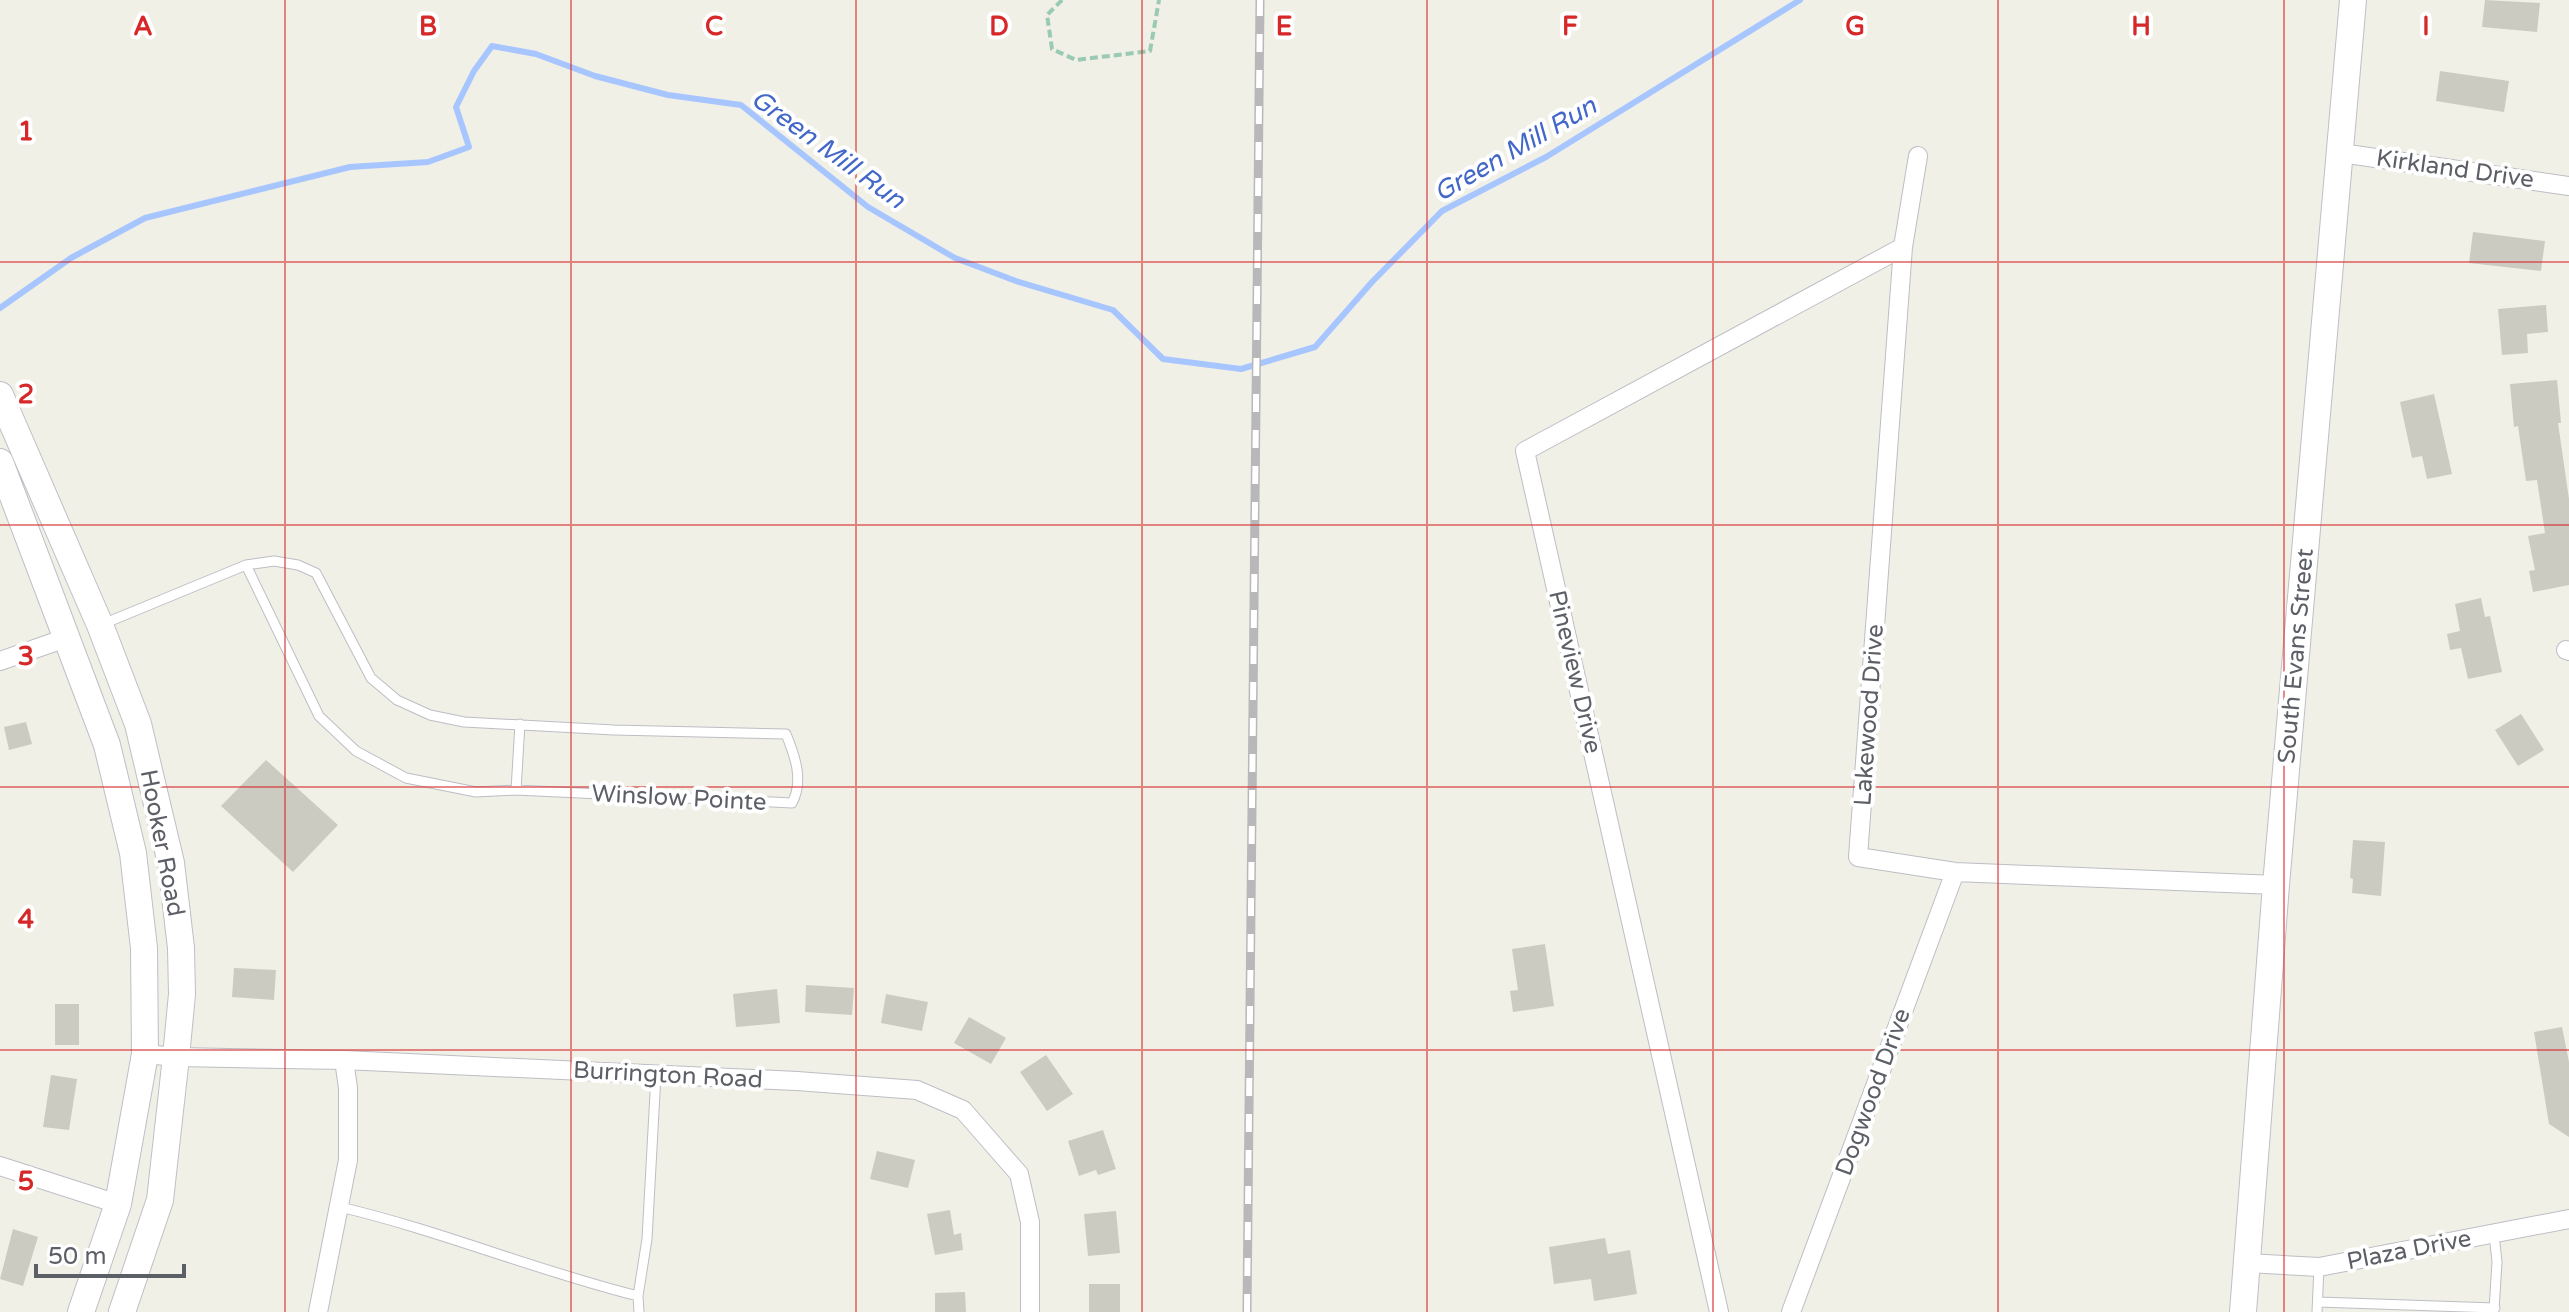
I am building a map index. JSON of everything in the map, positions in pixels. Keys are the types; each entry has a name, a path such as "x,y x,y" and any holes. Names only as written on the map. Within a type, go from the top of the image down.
{"main road":[{"name":"South Evans Street","path":"2243,1312 2276,885 2353,0"},
{"name":"Hooker Road","path":"0,395 100,625 138,724 171,863 181,948 182,994 176,1057 160,1200 122,1312"},
{"name":"Hooker Road","path":"0,462 107,745 133,853 144,948 145,1054 118,1204 81,1312"}],"street":[{"name":"Kirkland Drive","path":"2341,153 2569,186"},
{"name":"Lakewood Drive","path":"1918,156 1903,247 1858,857 1955,872 2276,885"},
{"name":"Pineview Drive","path":"1719,1312 1525,451 1903,247"},
{"path":"0,661 66,638"},
{"name":"Dogwood Drive","path":"1791,1312 1955,872"},
{"name":"Burrington Road","path":"145,1054 344,1060 917,1090 963,1110 1019,1174 1030,1222 1030,1312"},
{"path":"318,1312 348,1160 348,1088 344,1060"},
{"path":"0,1166 118,1204"},
{"name":"Plaza Drive","path":"2248,1263 2319,1267 2569,1219"}],"lane":[{"name":"Winslow Pointe","path":"100,625 246,565 274,561 298,565 316,573 371,678 397,700 430,715 464,722 614,730 786,734 796,757 799,791 792,803 516,790 476,792 406,778 356,751 319,716 246,565"},
{"path":"516,790 520,724"},
{"path":"639,1312 638,1296 647,1239 656,1075"},
{"path":"340,1207 436,1232 541,1269 638,1296"},
{"path":"2319,1267 2318,1307 2363,1304 2494,1310 2497,1262 2494,1234"},
{"path":"2363,1304 2371,1312"}],"path":[{"path":"1062,0 1047,15 1052,49 1076,60 1150,51 1159,0"}],"building":[{"path":"2485,0 2540,3 2537,32 2482,27"},
{"path":"2440,71 2509,81 2504,112 2436,101"},
{"path":"2473,232 2545,241 2541,271 2469,263"},
{"path":"2546,305 2548,332 2527,334 2528,353 2502,355 2498,309"},
{"path":"2557,380 2561,423 2558,423 2569,499 2569,585 2533,592 2529,571 2535,570 2528,536 2545,533 2537,480 2526,481 2518,426 2514,427 2510,384"},
{"path":"2434,394 2452,474 2427,479 2422,456 2412,458 2400,402"},
{"path":"2481,598 2485,617 2490,616 2502,672 2468,679 2461,648 2450,650 2447,634 2460,631 2455,604"},
{"path":"2521,714 2544,750 2518,766 2495,730"},
{"path":"26,722 32,744 9,750 4,727"},
{"path":"266,760 338,825 293,872 221,806"},
{"path":"2353,840 2385,842 2381,896 2352,893"},
{"path":"1545,944 1554,1006 1513,1012 1510,991 1518,990 1512,949"},
{"path":"234,968 276,970 274,1000 232,997"},
{"path":"806,985 854,988 852,1015 805,1012"},
{"path":"777,989 780,1023 736,1027 733,994"},
{"path":"886,994 928,1002 922,1031 881,1023"},
{"path":"55,1004 79,1004 79,1045 55,1045"},
{"path":"969,1017 1006,1038 991,1064 954,1043"},
{"path":"2562,1027 2569,1062 2569,1137 2549,1124 2534,1032"},
{"path":"1046,1055 1073,1094 1047,1111 1020,1072"},
{"path":"51,1075 77,1079 69,1130 43,1127"},
{"path":"1103,1130 1116,1169 1098,1175 1096,1170 1079,1176 1068,1141"},
{"path":"877,1151 915,1160 908,1188 870,1179"},
{"path":"950,1210 954,1235 961,1233 963,1250 935,1255 927,1214"},
{"path":"1116,1211 1120,1253 1088,1256 1084,1214"},
{"path":"13,1229 38,1237 23,1286 0,1279"},
{"path":"1605,1238 1608,1254 1630,1250 1637,1294 1594,1301 1591,1279 1554,1284 1549,1247"},
{"path":"1089,1284 1120,1284 1120,1312 1089,1312"},
{"path":"965,1292 966,1312 935,1312 935,1293"}],"waterway":[{"name":"Green Mill Run","path":"0,308 71,258 145,218 350,167 428,162 469,147 456,107 474,71 492,46 536,54 595,76 668,95 741,105 868,207 955,258 1016,281 1113,310 1163,359 1241,369 1315,347 1372,282 1442,211 1546,157 1800,0"}],"railway":[{"path":"1247,1312 1260,0"}]}
